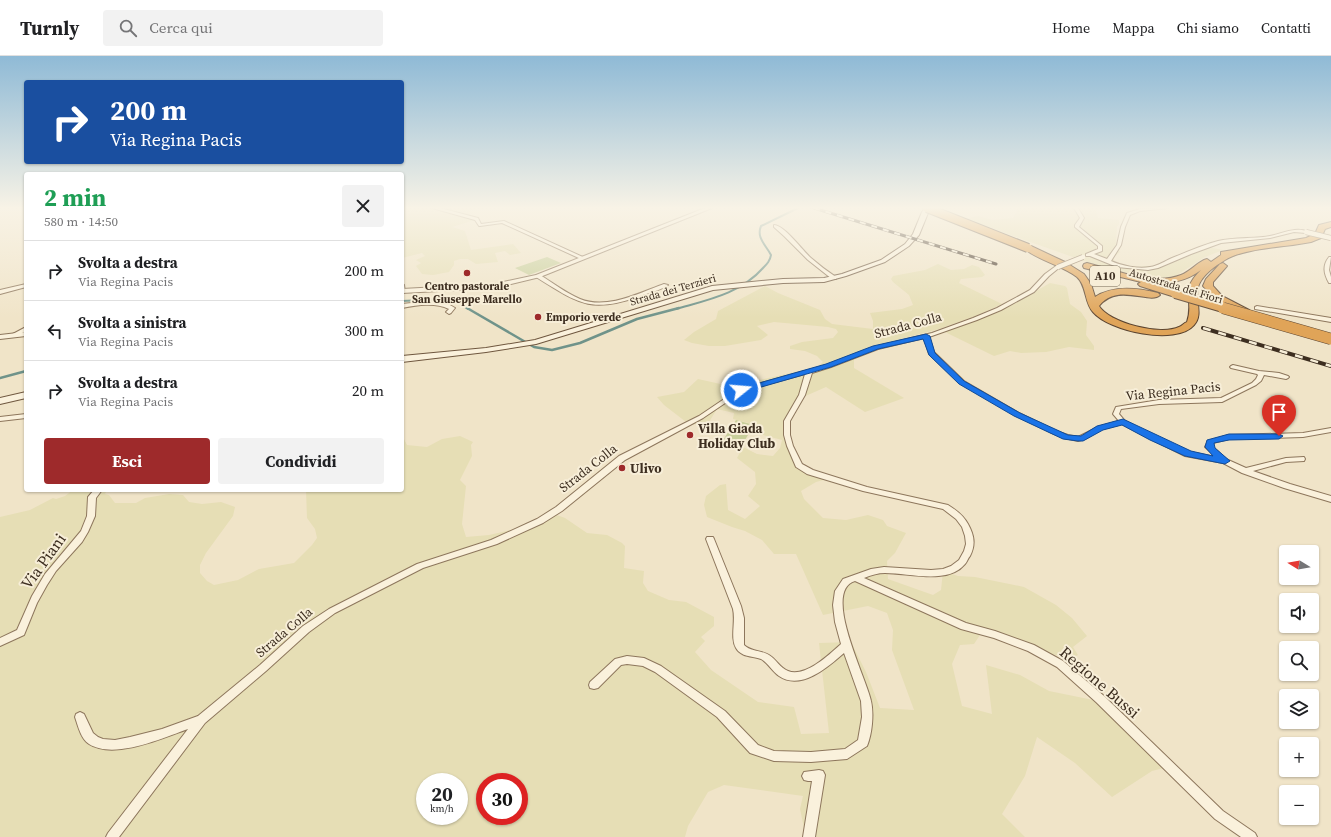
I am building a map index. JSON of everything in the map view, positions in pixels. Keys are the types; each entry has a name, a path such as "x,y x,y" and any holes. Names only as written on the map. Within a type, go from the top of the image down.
{"highway":[{"name":"Autostrada dei Fiori","path":"1023,244 1174,294 1331,339"},
{"name":"Autostrada dei Fiori","path":"1024,244 1092,272 1184,301 1331,344"},
{"path":"1087,266 1135,278 1172,280 1184,277 1219,255 1280,244"},
{"path":"1030,247 1065,266 1085,280 1088,284 1094,305 1097,310 1108,319 1131,328 1156,332 1181,330 1191,323 1193,317 1192,292 1193,286 1197,279 1221,258 1232,252"},
{"path":"1232,252 1230,258 1209,281 1208,286 1210,289 1226,302 1297,330"},
{"path":"1094,305 1100,297 1117,292 1154,294 1184,301"}],"main road":[{"name":"Strada dei Terzieri","path":"404,359 517,346 536,342 712,288 834,278 883,261 908,244"},
{"path":"0,401 24,395"}],"street":[{"path":"554,244 584,258"},
{"path":"404,290 508,284 538,276 618,244"},
{"path":"796,244 822,270 834,278"},
{"path":"1090,254 1100,250 1100,246 1098,244"},
{"path":"1108,262 1119,244"},
{"path":"1090,254 1108,262 1128,268 1152,268 1212,244"},
{"name":"Strada Colla","path":"112,837 200,720 263,668 306,629 332,611 420,566 494,542 540,521 559,509 622,458 701,417 741,390 841,362 876,348 926,336 999,309 1032,291 1047,275 1058,267 1090,254"},
{"path":"1331,258 1326,266 1331,282"},
{"path":"538,276 578,300 594,304 614,301 666,285"},
{"path":"0,292 24,286"},
{"path":"404,307 436,304 446,305 452,308 449,312"},
{"path":"404,307 430,308 429,310"},
{"path":"1257,308 1331,320"},
{"path":"14,335 24,330"},
{"path":"0,337 24,334"},
{"name":"Via Regina Pacis","path":"926,336 931,353 962,382 1017,414 1054,432 1066,437 1078,439 1083,438 1100,428 1123,422"},
{"name":"Via Regina Pacis","path":"1232,367 1286,377"},
{"path":"594,685 618,662 627,660 644,662 658,669 721,714 754,749 774,756 811,758 847,754 863,744 867,726 866,701 846,646 838,612 837,601 840,588 847,580 870,572 885,570 922,574 945,572 957,566 966,558 970,545 969,533 962,519 955,512 945,507 899,498 846,484 810,472 799,465 790,446 787,435 787,421 802,395 809,371"},
{"name":"Via Regina Pacis","path":"1225,461 1188,454 1153,438 1123,422 1116,414 1118,408 1152,402 1222,400 1254,384 1259,380 1261,375 1259,373"},
{"path":"0,420 24,416"},
{"name":"Via Regina Pacis","path":"1331,430 1298,436 1229,437 1210,442 1209,447 1225,461 1245,471 1287,486 1331,498"},
{"path":"1245,471 1286,460 1301,459"},
{"name":"Via Piani","path":"0,642 21,632 35,597 49,575 76,542 86,526 91,516 92,497 96,492"},
{"path":"710,539 739,613 740,633 738,641 739,646 742,649 747,652 762,655 771,661 780,672 795,677 801,676 828,662 846,646"},
{"name":"Regione Bussi","path":"856,578 964,626 1031,648 1060,664 1100,699 1219,815 1251,837"},
{"path":"80,717 93,741 104,746 121,744 145,738 200,720"},
{"path":"808,776 819,775 809,837"}],"shaded area":[{"path":"404,244 469,244 471,250 513,244 521,253 510,255 505,251 495,253 498,262 476,264 468,259 460,259 454,261 454,265 449,272 433,275 422,274 416,266 421,263 416,260 425,256 422,253 404,258"},
{"path":"1037,244 1117,244 1120,252 1113,258 1117,264 1126,267 1154,266 1204,246 1223,250 1205,257 1174,277 1139,277 1107,269"},
{"path":"938,264 951,270 964,269 972,265 979,267 985,275 982,277 961,279 959,283 1002,304 978,315 939,329 882,344 854,359 854,368 904,398 865,412 826,387 801,398 790,415 788,436 796,462 827,479 816,482 801,491 804,499 823,518 846,520 868,515 883,520 887,526 906,533 895,553 887,561 888,579 933,595 941,590 943,571 958,576 975,577 1024,587 1056,605 1072,618 1087,636 1073,647 1078,655 1070,659 980,635 974,644 960,645 952,664 962,706 992,714 986,665 1020,675 1049,691 1103,702 1164,768 1152,771 1112,797 1075,763 1037,737 1025,776 1002,814 1025,837 806,837 800,809 803,796 724,785 708,792 688,826 685,837 0,837 0,517 30,510 53,498 56,499 65,496 70,492 106,492 105,494 109,495 115,503 136,503 145,498 169,494 183,495 189,502 202,504 221,502 235,507 233,516 206,553 200,565 200,573 207,581 214,585 238,580 259,569 294,563 312,545 317,538 315,529 307,518 306,492 404,492 404,439 407,445 427,447 442,439 460,436 473,442 471,445 472,456 460,480 466,486 462,524 466,537 489,535 516,529 551,513 565,518 587,533 607,535 622,543 625,546 624,568 644,571 643,583 648,591 669,600 686,602 714,617 714,626 701,637 705,641 695,652 711,670 758,702 794,707 801,734 829,733 819,643 851,642 866,672 880,708 914,710 892,650 893,630 887,613 868,606 823,615 796,554 774,554 762,540 745,531 707,517 704,505 706,496 720,485 726,484 728,510 745,519 760,506 748,496 756,484 755,472 737,458 743,447 757,454 773,456 780,448 782,440 751,432 756,425 733,419 734,413 717,409 709,422 690,425 664,405 657,397 684,392 698,379 725,385 736,376 750,381 760,380 817,367 823,362 817,356 805,351 790,349 790,346 802,342 833,338 838,332 836,329 774,322 757,326 768,335 761,340 725,346 709,346 684,340 694,332 716,319 718,311 765,286 778,293 820,310 825,319 832,324 873,329 873,321 870,313 902,309 913,305 909,295 891,279 893,276 925,270"},
{"path":"1050,283 1065,286 1067,288 1070,304 1081,312 1087,321 1086,335 1094,346 1094,350 1069,347 1046,352 1021,353 1010,351 994,356 945,332 1008,307"}],"green space":[{"path":"547,257 561,263 529,275 515,268"},
{"path":"736,420 754,425 739,450 720,445"}],"waterway":[{"path":"676,309 722,295 734,290 754,277 770,259 771,255 764,244"},
{"path":"404,301 445,299 455,301 468,309"},
{"path":"467,308 534,347 552,350 580,343 637,319 679,308"},
{"path":"0,378 24,372"}],"railway":[{"path":"932,244 996,264"},
{"path":"1203,328 1331,366"}],"place":[{"name":"Centro pastorale San Giuseppe Marello","path":"467,273"},
{"name":"Emporio verde","path":"538,317"},
{"name":"Villa Giada Holiday Club","path":"690,435"},
{"name":"Ulivo","path":"622,468"}],"route":[{"path":"741,390 816,370 887,344 926,336 928,348 931,353 946,369 969,388 1017,414 1066,437 1078,439 1083,438 1100,428 1110,424 1123,422 1188,454 1225,461 1209,447 1210,442 1229,437 1279,436"}]}
